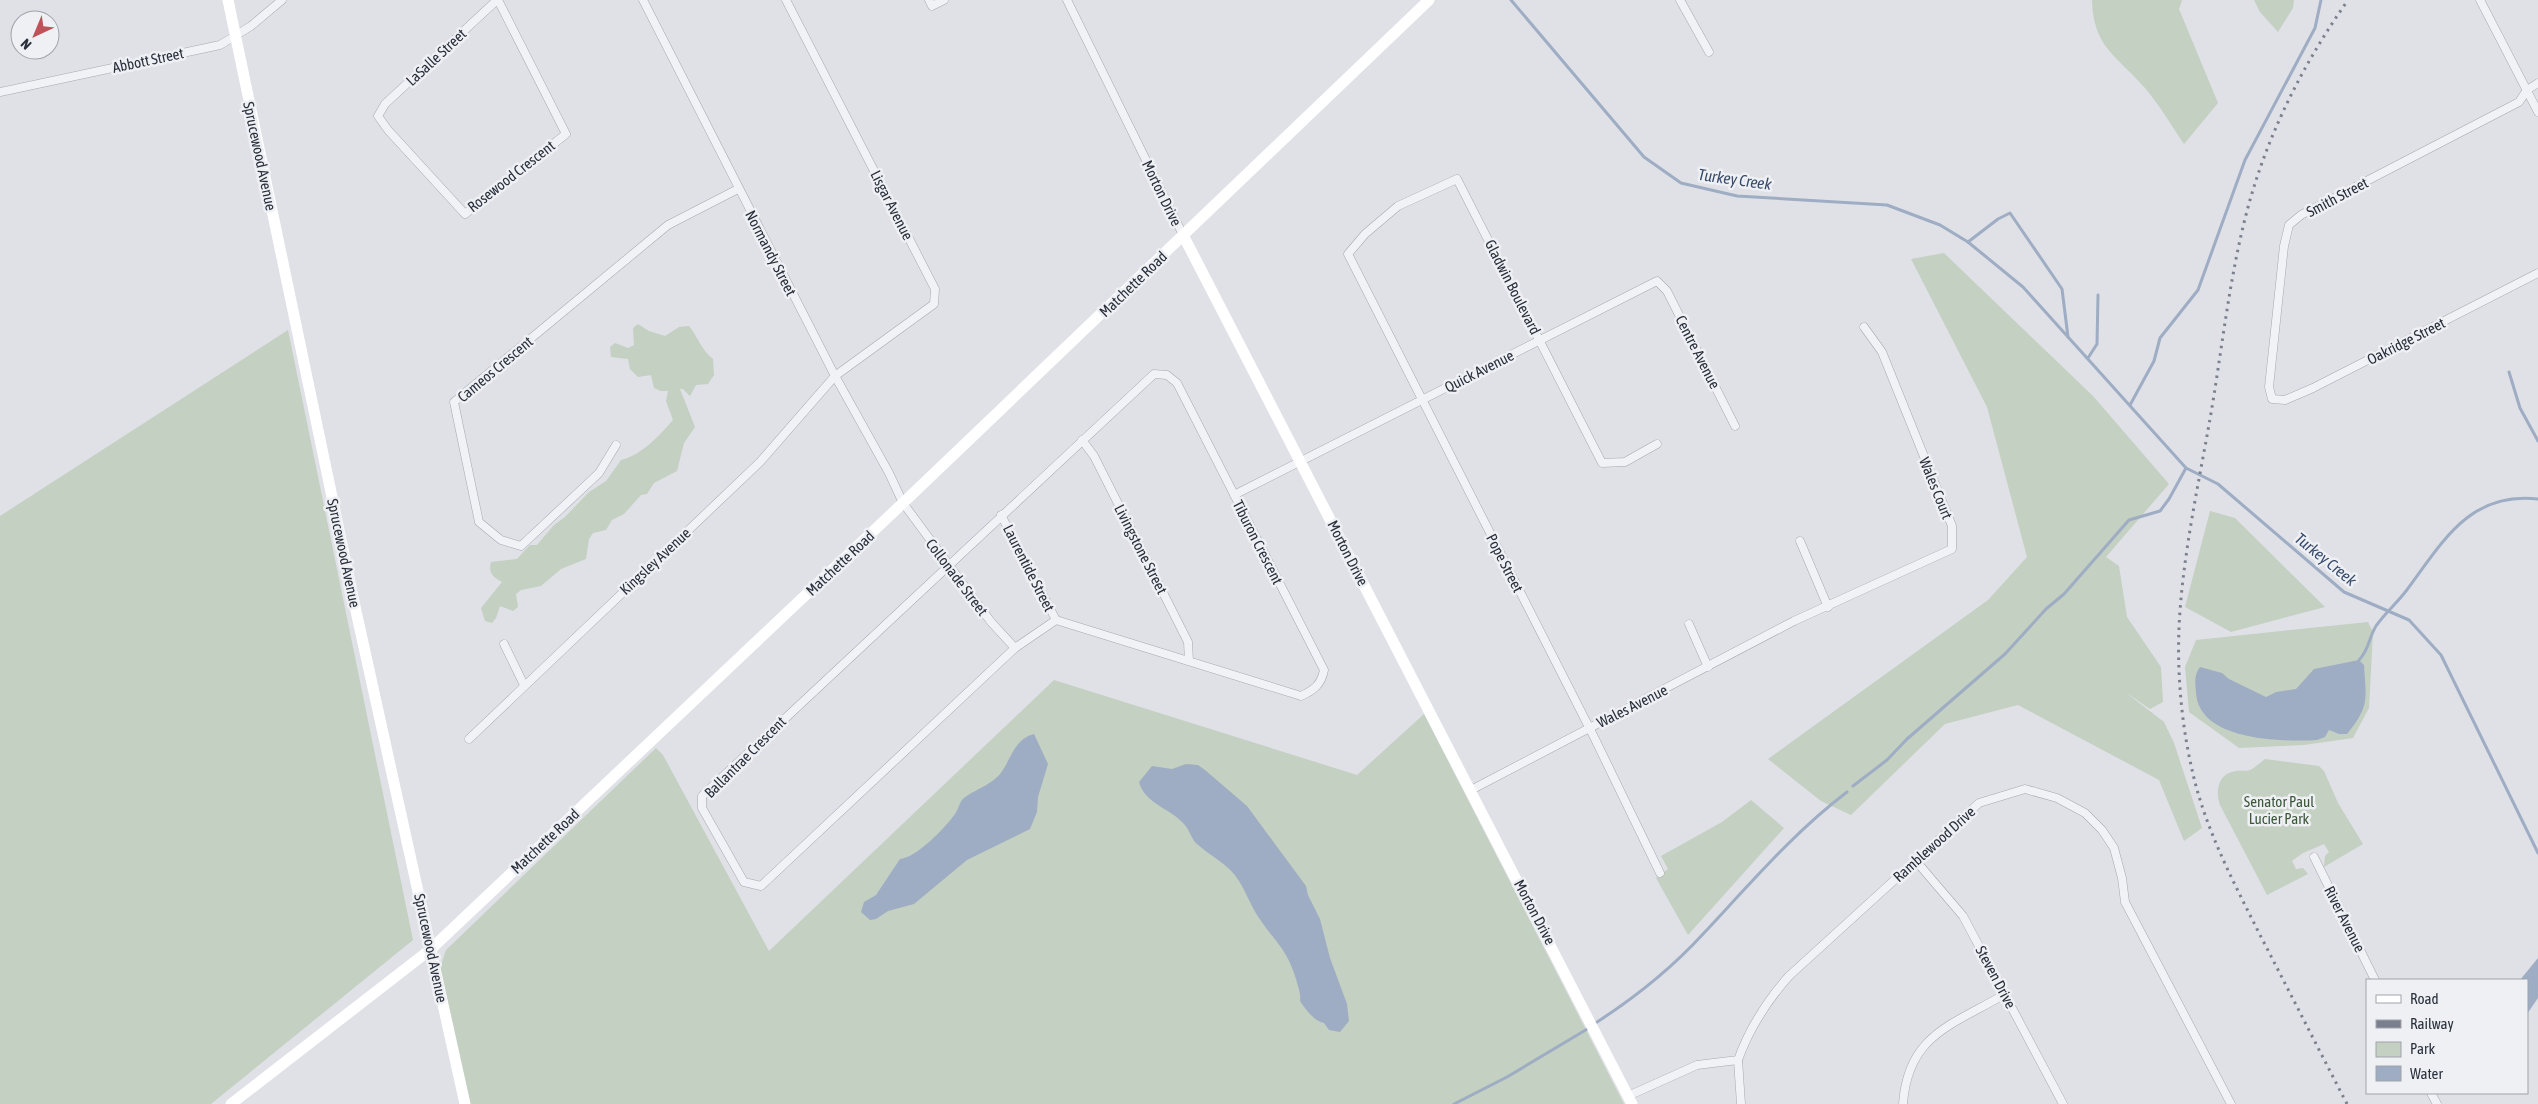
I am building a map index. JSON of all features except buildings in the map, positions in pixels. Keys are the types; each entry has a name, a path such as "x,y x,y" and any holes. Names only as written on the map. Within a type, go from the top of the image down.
{"street":[{"name":"Sprucewood Avenue","path":"228,0 354,602 465,1104"},
{"name":"Abbott Street","path":"0,92 220,45 252,26 282,0"},
{"name":"LaSalle Street","path":"378,116 385,104 498,0"},
{"name":"Rosewood Crescent","path":"378,116 388,130 465,214 566,134 498,0"},
{"name":"Normandy Street","path":"643,0 834,376 890,473 903,503"},
{"name":"Lisgar Avenue","path":"786,0 935,289 934,304 834,376"},
{"path":"931,3 944,0"},
{"name":"Morton Drive","path":"1067,0 1183,235 1590,1019 1630,1100"},
{"name":"Matchette Road","path":"231,1104 431,949 903,503 1429,0"},
{"path":"1680,0 1709,52"},
{"path":"2480,0 2538,112"},
{"name":"Smith Street","path":"2272,399 2270,378 2284,246 2289,225 2301,215 2519,102 2527,90 2538,83"},
{"name":"Gladwin Boulevard","path":"1348,254 1365,234 1398,206 1458,179 1602,463 1625,462 1657,444"},
{"name":"Cameos Crescent","path":"616,445 599,473 521,546 501,540 479,522 454,402 668,225 738,188"},
{"name":"Pope Street","path":"1348,254 1421,401 1589,728 1660,873"},
{"name":"Oakridge Street","path":"2272,399 2285,400 2314,388 2538,273"},
{"name":"Quick Avenue","path":"1234,495 1301,463 1657,281"},
{"name":"Centre Avenue","path":"1657,281 1667,291 1735,426"},
{"name":"Wales Court","path":"1794,621 1952,549 1952,526 1882,352 1864,327"},
{"name":"Tiburon Crescent","path":"947,565 1154,374 1167,375 1177,383 1324,670 1321,681 1312,691 1301,696 1056,620"},
{"name":"Kingsley Avenue","path":"469,739 524,684 760,462 834,376"},
{"name":"Livingstone Street","path":"1082,440 1094,456 1188,642 1189,661"},
{"name":"Collonade Street","path":"903,503 991,622 1015,648"},
{"name":"Laurentide Street","path":"1002,515 1056,620"},
{"path":"1800,540 1828,607"},
{"name":"Ballantrae Crescent","path":"947,565 702,796 702,808 744,882 761,886 1015,648"},
{"path":"1015,648 1056,620"},
{"name":"Wales Avenue","path":"1471,790 1794,621"},
{"path":"1689,624 1708,667"},
{"path":"504,644 524,684"},
{"name":"Ramblewood Drive","path":"1738,1060 1745,1039 1773,994 1788,976 1979,803 2025,789 2057,798 2085,813 2102,830 2114,848 2122,878 2125,902 2231,1104"},
{"name":"River Avenue","path":"2314,857 2375,979"},
{"name":"Steven Drive","path":"1916,861 1963,916 2063,1104"},
{"path":"1903,1104 1909,1071 1920,1049 1934,1034 2006,994"},
{"path":"1630,1100 1697,1065 1738,1060 1741,1104"}],"green space":[{"path":"2092,0 2182,0 2179,9 2218,103 2184,144 2160,107 2102,40 2093,16"},
{"path":"2254,0 2294,0 2293,8 2278,32 2260,12"},
{"path":"1944,253 2093,396 2169,484 2106,557 2119,566 2127,617 2161,667 2163,702 2150,709 2125,692 2164,722 2174,743 2202,828 2184,841 2159,780 2018,705 1945,724 1851,815 1821,801 1768,759 1988,600 2027,557 1987,407 1911,259"},
{"path":"638,324 649,331 665,336 679,327 689,326 706,352 713,359 714,375 708,384 696,385 690,396 683,389 680,389 695,427 684,443 677,471 654,483 647,494 641,495 624,514 612,520 606,530 593,533 589,539 586,559 561,569 541,586 521,590 516,594 518,607 513,611 500,606 492,623 485,621 481,608 502,582 492,574 490,569 491,562 517,559 530,545 537,545 554,525 565,517 589,492 606,481 621,460 629,458 643,449 673,420 666,401 668,391 654,388 651,375 638,377 630,369 628,359 611,357 610,347 615,343 628,348 634,345 633,328"},
{"path":"288,330 413,940 211,1104 0,1104 0,516"},
{"path":"2210,511 2235,518 2325,607 2231,632 2185,607"},
{"path":"2368,622 2373,632 2369,708 2353,738 2304,745 2239,748 2189,712 2185,667 2196,640"},
{"path":"1054,680 1357,775 1424,714 1624,1104 469,1104 440,968 446,950 656,748 663,755 769,951"},
{"name":"Senator Paul Lucier Park","path":"2265,759 2319,766 2324,771 2338,803 2363,844 2324,867 2325,856 2329,852 2324,844 2303,853 2292,861 2296,869 2303,868 2308,874 2267,895 2220,805 2218,794 2219,784 2225,775 2230,772 2250,770"},
{"path":"1751,800 1784,828 1688,935 1656,878 1668,869 1661,856 1722,822"}],"water":[{"path":"2359,660 2364,665 2366,694 2360,716 2347,734 2339,734 2329,730 2325,737 2317,740 2264,739 2226,729 2211,720 2200,708 2196,692 2195,682 2200,667 2222,673 2229,679 2266,697 2276,692 2296,689 2314,669"},
{"path":"1034,734 1048,764 1038,797 1037,812 1030,829 967,860 914,904 888,911 876,919 870,920 861,912 864,902 876,895 900,859 914,854 930,841 950,820 962,800 996,778 1017,745"},
{"path":"1186,764 1198,765 1247,806 1306,886 1308,895 1320,919 1330,958 1347,1004 1349,1021 1340,1032 1329,1030 1324,1023 1310,1015 1300,1001 1298,987 1289,960 1253,909 1242,885 1235,875 1197,844 1186,826 1152,801 1142,789 1139,782 1152,766 1172,769"},
{"path":"2538,958 2538,998 2528,1013 2528,979 2521,979"}],"waterway":[{"name":"Turkey Creek","path":"1511,0 1644,157 1681,183 1737,196 1887,205 1940,225 1968,242 2023,287 2186,468 2218,484 2344,592 2409,620 2441,655 2538,853"},
{"path":"2130,405 2154,361 2160,338 2198,290 2245,160 2315,28 2321,0"},
{"name":"Turkey Creek","path":"1968,242 1998,219 2010,213 2062,289 2068,337"},
{"path":"2088,358 2097,344 2098,295"},
{"path":"2509,372 2520,408 2538,441"},
{"path":"1853,786 1887,760 1907,739 2005,654 2046,609 2064,594 2129,520 2160,511 2186,468"},
{"path":"2359,660 2365,652 2379,622 2445,539 2460,524 2475,512 2493,503 2514,499 2538,499"},
{"path":"1594,1024 1637,994 1665,971 1691,947 1790,842 1847,792"},
{"path":"1454,1104 1507,1077 1589,1028"}],"railway":[{"path":"2347,1104 2239,893 2205,815 2193,774 2183,720 2179,628 2187,549 2231,289 2247,211 2265,155 2288,101 2316,49 2348,0"}]}
